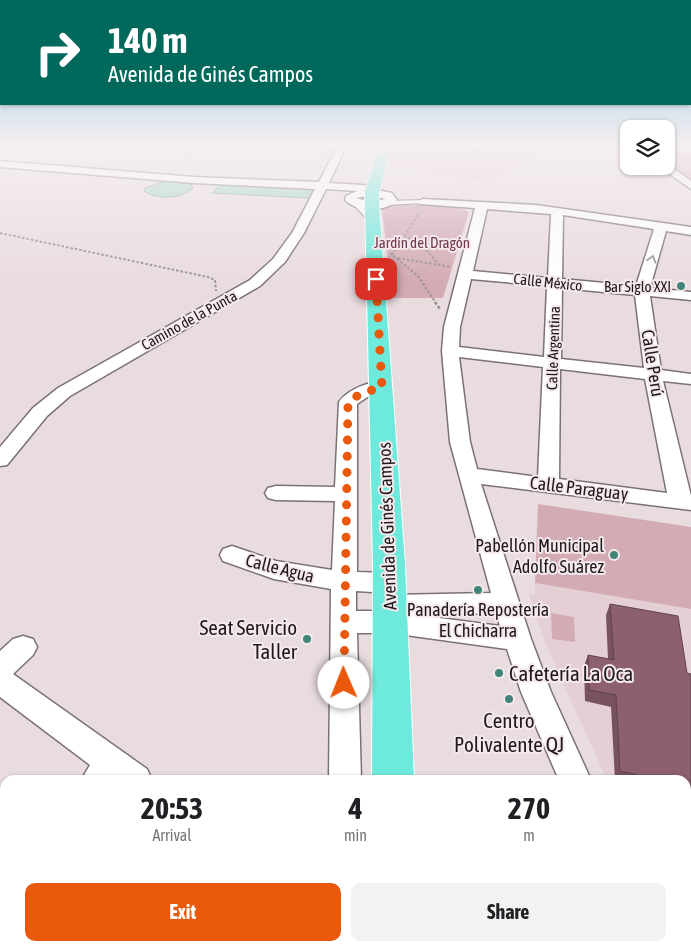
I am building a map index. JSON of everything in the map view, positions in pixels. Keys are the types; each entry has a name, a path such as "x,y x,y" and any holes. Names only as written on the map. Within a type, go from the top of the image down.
{"main road":[{"path":"371,208 375,191"},
{"name":"Avenida de Ginés Campos","path":"371,208 382,388 393,664 394,775"},
{"name":"Avenida de Ginés Campos","path":"393,664 406,775"}],"street":[{"name":"Camino de la Punta","path":"0,460 40,412 64,392 254,283 278,262 298,232 319,191"},
{"path":"334,191 371,208"},
{"path":"425,202 482,204 688,230"},
{"path":"482,204 450,341 460,442 517,639 536,692 573,775"},
{"name":"Calle Argentina","path":"548,484 557,212"},
{"name":"Calle Perú","path":"661,226 642,291 653,374 686,502"},
{"name":"Calle México","path":"466,271 555,283 691,296"},
{"path":"450,341 552,362 691,379"},
{"path":"346,775 343,622 348,402 363,392 382,388"},
{"name":"Calle Paraguay","path":"468,475 686,502"},
{"path":"276,493 346,494"},
{"name":"Calle Agua","path":"232,556 274,570 317,579 344,581 390,604"},
{"path":"343,622 390,604 506,602"},
{"path":"390,604 517,639"},
{"path":"0,668 23,647"},
{"path":"0,681 115,774"}],"lane":[{"path":"371,208 425,202"}],"path":[{"path":"404,235 425,202"},
{"path":"371,208 404,235 421,243 430,252 439,266"},
{"path":"371,208 397,257 418,276 434,298 450,341"},
{"path":"0,233 208,277 215,280 216,292 230,296"},
{"path":"397,257 466,271"}],"shaded area":[{"path":"145,191 190,191 169,197 149,194"},
{"path":"214,191 315,191 309,198 212,193"},
{"path":"535,583 691,609 691,775 605,775 546,645 529,594 535,595"}],"green space":[{"name":"Jardín del Dragón","path":"395,204 456,207 469,212 443,298 392,298 382,209"},
{"name":"Pabellón Municipal Adolfo Suárez","path":"538,504 691,527 691,609 535,583"},
{"path":"551,613 574,617 575,642 552,639"}],"building":[{"path":"610,604 678,616 687,673 691,674 691,775 637,775 620,771 616,695 589,690 588,655 614,660"}],"place":[{"name":"Bar Siglo XXI","path":"681,286"},
{"name":"Pabellón Municipal Adolfo Suárez","path":"614,555"},
{"name":"Panadería Repostería El Chicharra","path":"478,590"},
{"name":"Seat Servicio Taller","path":"307,639"},
{"name":"Cafetería La Oca","path":"499,673"},
{"name":"Centro Polivalente QJ","path":"509,699"}],"route":[{"path":"344,683 343,622 348,402 363,392 382,388 376,279"}]}
